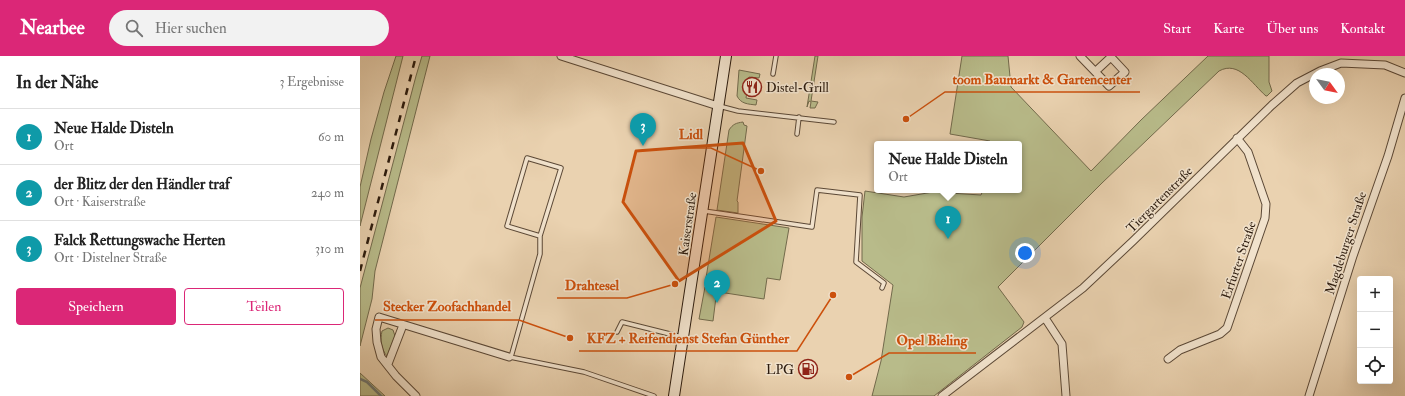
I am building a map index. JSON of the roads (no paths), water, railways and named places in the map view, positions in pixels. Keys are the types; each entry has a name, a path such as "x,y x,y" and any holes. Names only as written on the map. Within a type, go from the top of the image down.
{"main road":[{"name":"Kaiserstraße","path":"674,396 726,56"}],"street":[{"path":"561,56 718,106"},
{"path":"1080,56 1096,72"},
{"name":"Tiergartenstraße","path":"942,396 1083,288 1114,260 1237,138 1297,82 1342,63 1385,65 1405,73"},
{"name":"Magdeburger Straße","path":"1309,396 1353,256 1388,156 1405,98"},
{"name":"Erfurter Straße","path":"1168,359 1180,350 1220,334 1227,328 1265,218 1266,204 1248,152 1237,138"},
{"path":"416,396 396,376 381,357 376,329 379,317 510,357"},
{"path":"1045,318 1062,344 1066,396"},
{"path":"388,364 403,325"}],"lane":[{"path":"773,74 776,56"},
{"path":"718,106 738,111 834,122"},
{"path":"797,134 800,117"},
{"path":"540,236 507,226 527,158 561,168 540,236 540,254 510,357 584,372 654,396"},
{"path":"703,211 812,227 817,190 860,195 856,262 884,283 882,288"},
{"path":"617,332 622,322 683,337"}],"waterway":[{"path":"360,379 367,382 381,396"}],"railway":[{"path":"360,271 416,56"}],"place":[{"name":"Distel-Grill","path":"752,87"},
{"name":"toom Baumarkt & Gartencenter","path":"906,119"},
{"name":"Falck Rettungswache Herten","path":"643,146"},
{"name":"Lidl","path":"761,171"},
{"name":"Neue Halde Disteln","path":"948,239"},
{"name":"Drahtesel","path":"675,284"},
{"name":"KFZ + Reifendienst Stefan Günther","path":"833,295"},
{"name":"der Blitz der den Händler traf","path":"717,303"},
{"name":"Stecker Zoofachhandel","path":"570,338"},
{"name":"LPG","path":"808,369"},
{"name":"Opel Bieling","path":"849,377"}]}
